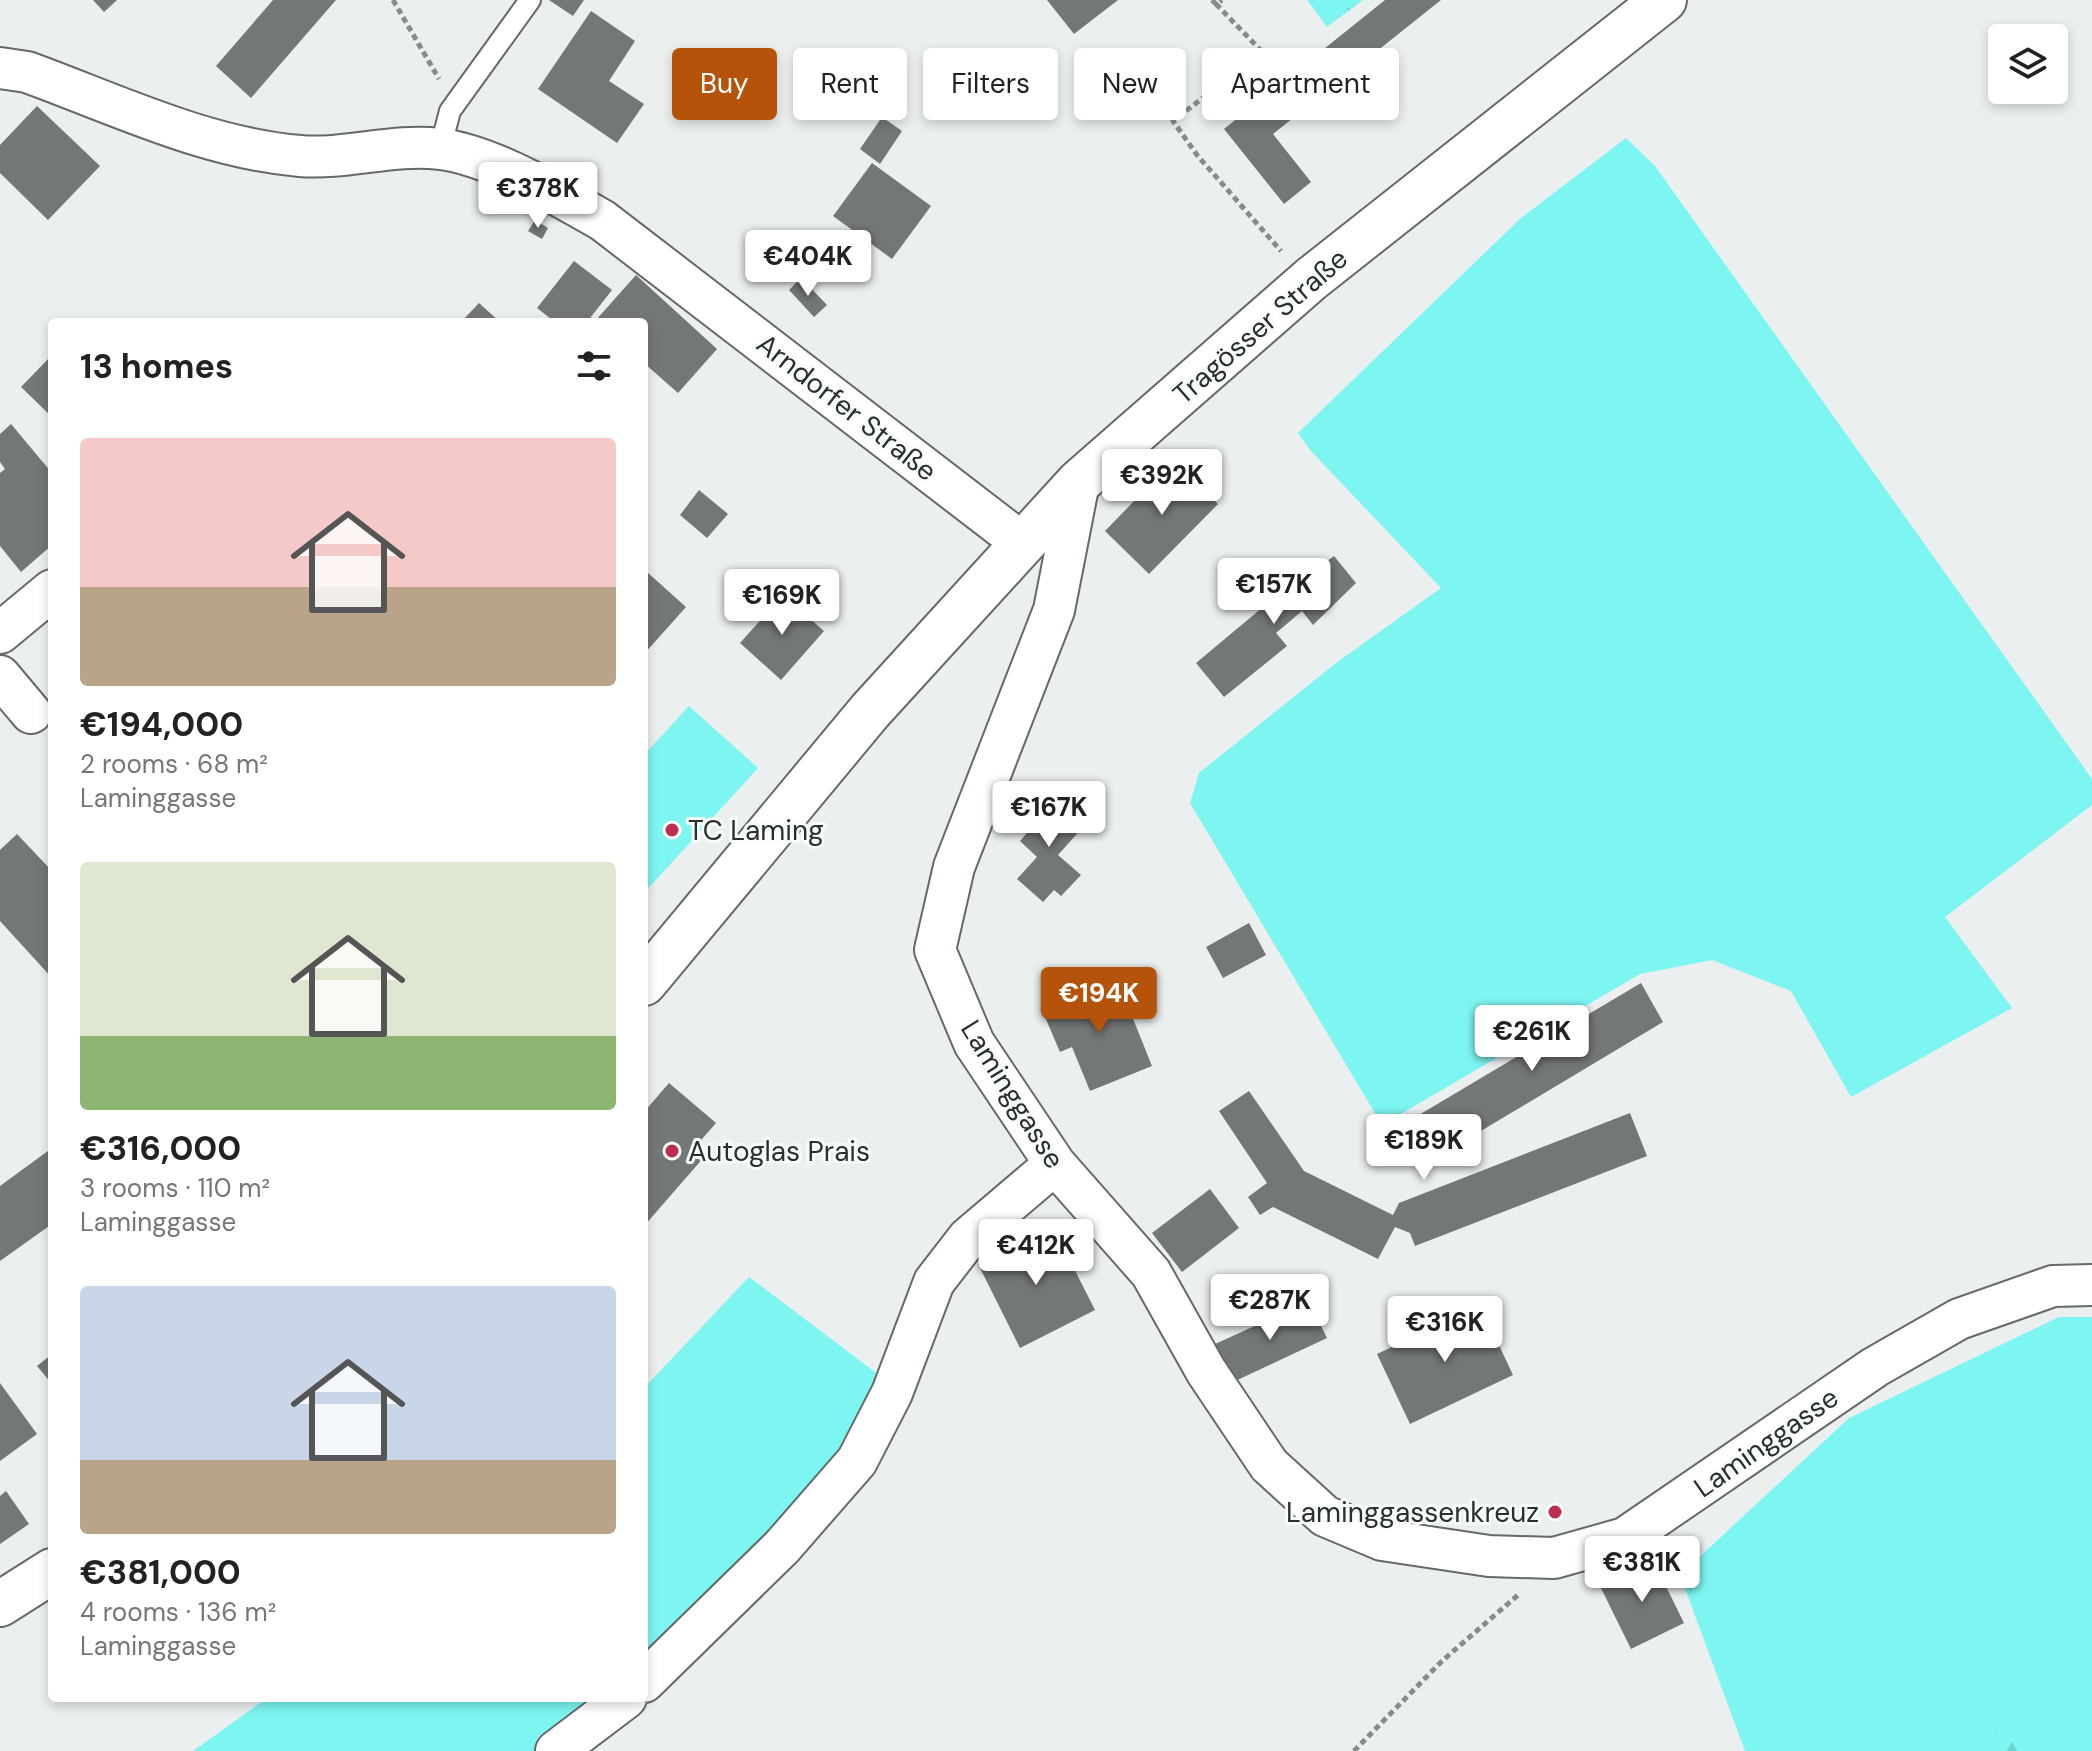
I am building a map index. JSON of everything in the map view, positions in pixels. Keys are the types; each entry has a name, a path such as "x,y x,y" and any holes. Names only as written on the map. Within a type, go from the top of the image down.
{"main road":[{"name":"Tragösser Straße","path":"648,978 870,711 1079,482 1308,282 1664,0"},
{"path":"0,1604 48,1574"}],"street":[{"name":"Arndorfer Straße","path":"0,68 27,72 202,137 301,156 440,149 497,167 602,220 1021,542"},
{"name":"Laminggasse","path":"1079,482 1054,610 954,867 935,950 974,1043 1055,1164 1151,1273 1206,1371 1269,1465 1325,1516 1382,1540 1489,1556 1554,1558 1625,1538 1875,1367 1959,1319 2053,1286 2092,1285"},
{"path":"0,633 48,593"},
{"path":"0,676 31,713"},
{"path":"648,1678 782,1547 857,1461 892,1393 934,1282 968,1238 1055,1164"},
{"path":"556,1751 621,1702"}],"lane":[{"path":"440,149 450,111 530,0"}],"path":[{"path":"393,0 439,79 450,111"},
{"path":"1216,1 1258,48"},
{"path":"1202,99 1173,121 1197,155 1308,282"},
{"path":"1354,1751 1442,1661 1518,1596 1554,1558"}],"green space":[{"path":"1307,0 1363,0 1327,27"},
{"path":"1626,138 1655,166 2092,779 2092,805 1945,917 2012,1008 1851,1097 1791,991 1712,960 1640,974 1382,1125 1190,803 1199,773 1336,663 1441,588 1311,451 1298,433 1521,218"},
{"name":"TC Laming","path":"689,706 758,768 648,889 648,751"},
{"path":"749,1277 904,1394 888,1439 849,1498 648,1695 648,1384"},
{"path":"2059,1317 2092,1317 2092,1751 2018,1751 2002,1727 1977,1751 1745,1751 1680,1575 1849,1418"},
{"path":"261,1702 640,1702 579,1751 193,1751"},
{"path":"2002,1726 2018,1751 1977,1751"}],"building":[{"path":"93,0 117,0 104,12"},
{"path":"273,0 336,0 251,98 216,66"},
{"path":"549,0 584,0 573,16"},
{"path":"1047,0 1118,0 1074,34"},
{"path":"1385,0 1441,0 1381,48 1325,48"},
{"path":"591,11 635,41 609,81 644,104 617,143 538,89"},
{"path":"37,106 100,166 48,220 0,173 0,145"},
{"path":"880,120 886,120 902,131 880,164 860,149"},
{"path":"1235,120 1291,120 1273,134 1311,182 1284,204 1224,129"},
{"path":"872,163 931,206 892,259 833,216"},
{"path":"535,220 548,228 542,239 528,231"},
{"path":"812,253 847,258 844,278 809,272"},
{"path":"574,261 612,290 590,318 550,318 537,308"},
{"path":"636,275 717,349 678,393 648,367 648,318 598,318"},
{"path":"801,278 827,305 814,317 789,290"},
{"path":"479,303 496,318 465,318"},
{"path":"48,359 48,413 21,387"},
{"path":"11,424 48,468 48,548 21,572 0,546 0,473 5,469 0,462 0,434"},
{"path":"1174,460 1218,504 1149,574 1105,531"},
{"path":"699,490 728,514 707,538 680,515"},
{"path":"1334,556 1356,583 1313,625 1302,611 1276,633 1287,646 1224,697 1196,663 1311,567 1314,571"},
{"path":"648,573 686,607 648,650"},
{"path":"783,595 824,631 781,680 740,643"},
{"path":"1039,787 1083,827 1058,855 1081,875 1061,896 1054,890 1043,902 1017,879 1037,857 1020,841 1044,813 1028,799"},
{"path":"17,834 48,867 48,974 0,921 0,850"},
{"path":"1249,923 1266,955 1223,978 1206,947"},
{"path":"1117,979 1152,1066 1090,1091 1072,1047 1060,1052 1042,1010"},
{"path":"1641,983 1663,1022 1454,1147 1403,1150 1392,1131"},
{"name":"Autoglas Prais","path":"669,1083 716,1123 695,1147 705,1156 648,1221 648,1107"},
{"path":"1249,1091 1304,1171 1393,1215 1399,1203 1630,1113 1647,1156 1415,1246 1410,1233 1395,1227 1378,1259 1273,1207 1260,1215 1248,1197 1267,1183 1219,1111"},
{"path":"48,1151 48,1227 0,1261 0,1186"},
{"path":"1210,1189 1239,1228 1182,1272 1152,1233"},
{"path":"1053,1227 1095,1310 1020,1348 978,1264"},
{"path":"1309,1301 1327,1338 1231,1383 1213,1345"},
{"path":"1480,1305 1513,1375 1410,1424 1377,1354"},
{"path":"48,1357 48,1379 37,1366"},
{"path":"0,1383 37,1434 0,1461"},
{"path":"6,1491 29,1524 0,1544 0,1496"},
{"path":"1652,1558 1684,1623 1631,1649 1599,1584"}],"place":[{"name":"TC Laming","path":"672,830"},
{"name":"Autoglas Prais","path":"672,1151"},
{"name":"Laminggassenkreuz","path":"1555,1512"}]}
